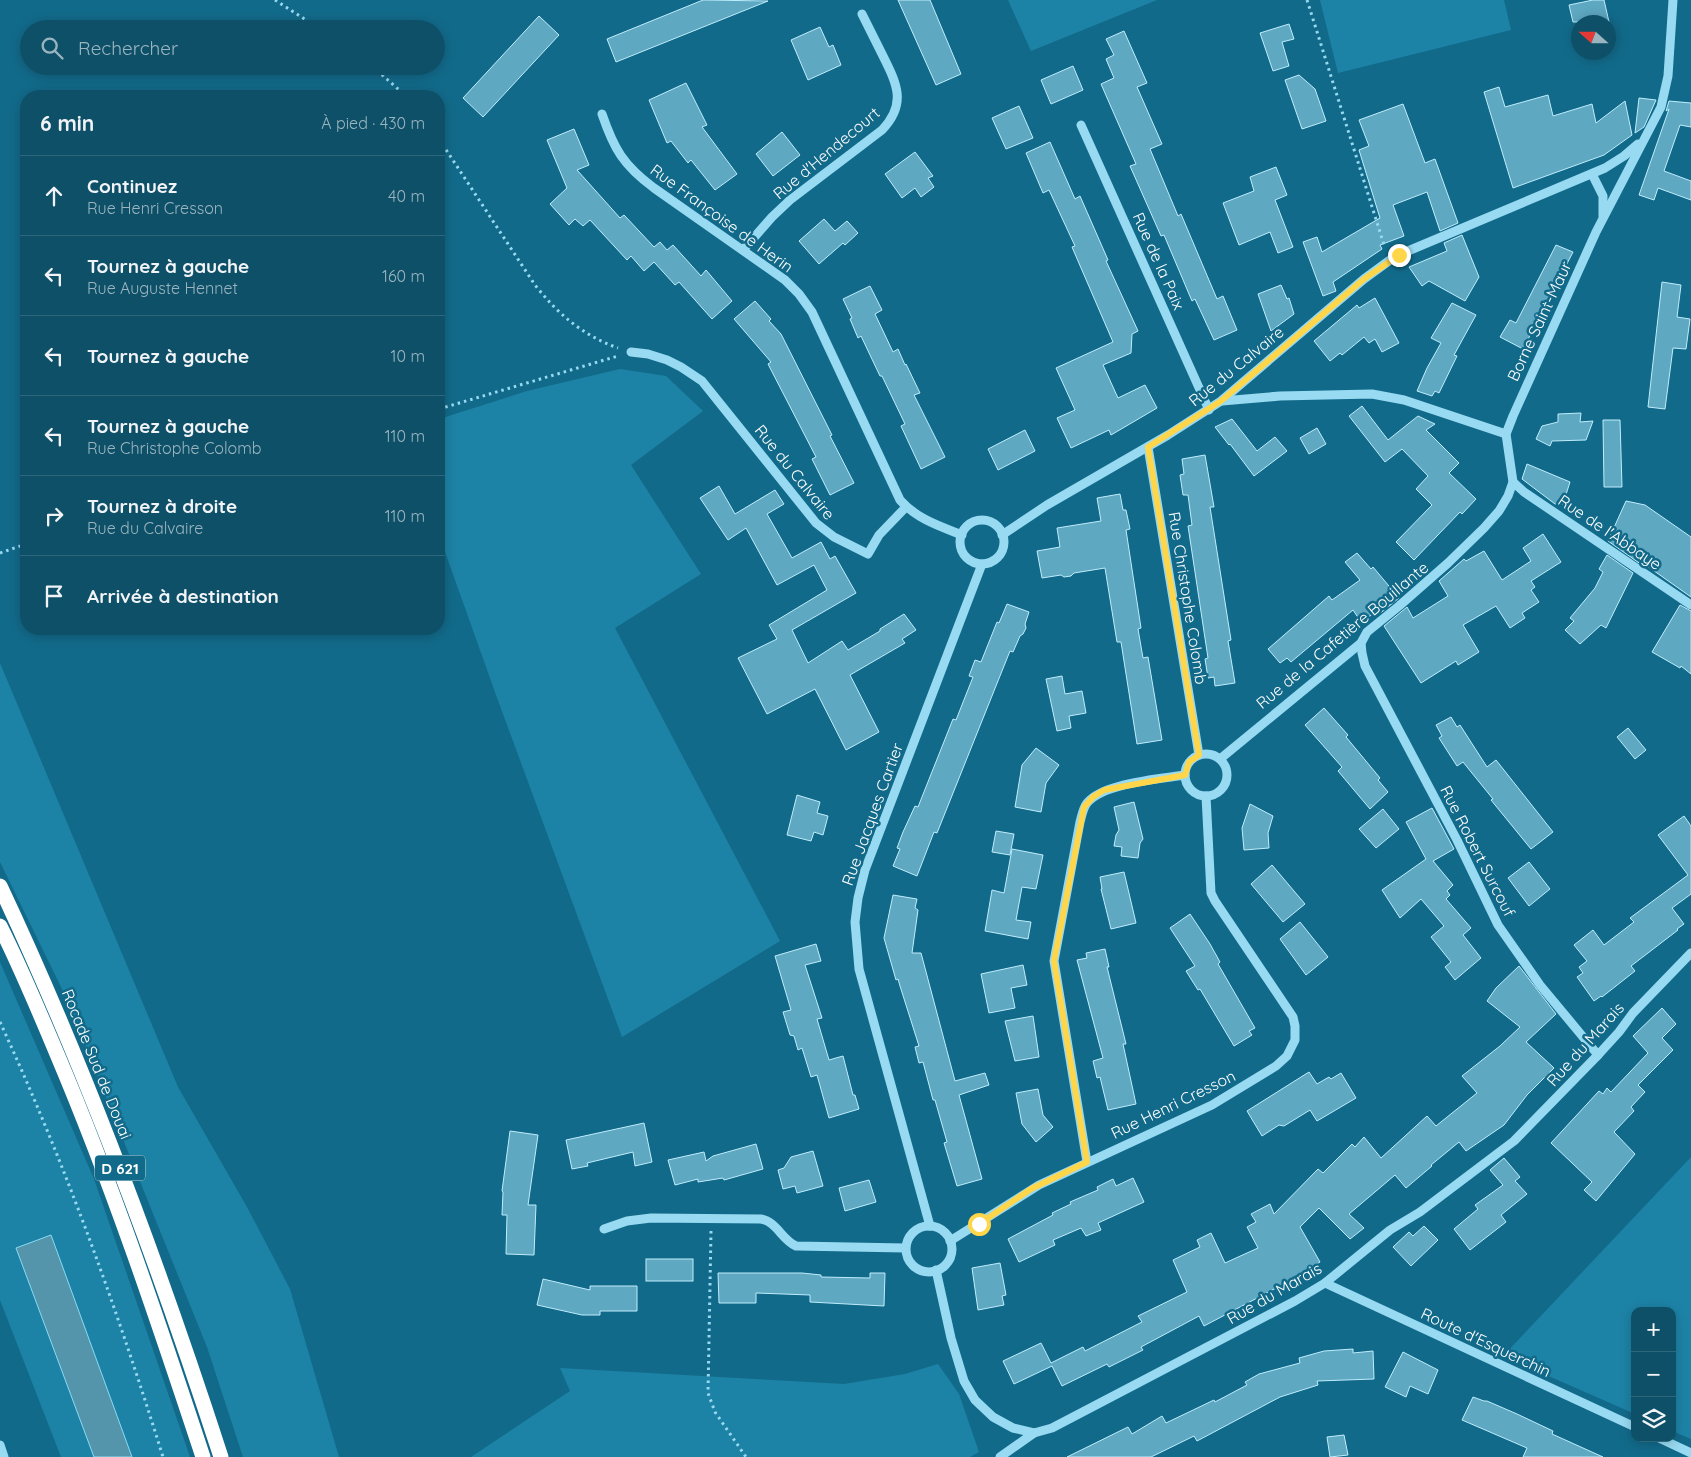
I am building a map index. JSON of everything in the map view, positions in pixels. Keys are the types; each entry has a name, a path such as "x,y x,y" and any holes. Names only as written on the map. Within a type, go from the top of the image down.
{"highway":[{"name":"Rocade Sud de Douai","path":"0,886 56,1010 102,1119 157,1268 221,1457"},
{"name":"Rocade Sud de Douai","path":"0,926 33,997 105,1173 156,1315 203,1457"}],"street":[{"path":"1644,138 1657,117 1665,93 1674,0"},
{"name":"Rue d'Hendecourt","path":"743,250 781,208 882,130 893,116 898,98 895,80 862,14"},
{"name":"Rue Françoise de Herin","path":"602,114 614,146 635,173 785,280 806,303 895,493 906,507"},
{"name":"Rue de la Paix","path":"1081,125 1208,410"},
{"name":"Rue du Calvaire","path":"1002,535 1047,505 1148,447 1221,401 1356,285 1390,260 1592,174 1619,159 1644,138"},
{"name":"Borne Saint-Maur","path":"1506,434 1526,384 1602,221 1644,138"},
{"name":"Borne Saint-Maur","path":"1592,174 1603,196 1602,221"},
{"name":"Rue du Calvaire","path":"631,352 648,354 667,360 681,366 702,381 809,515 824,531 845,544 868,554 880,535 906,507"},
{"path":"1221,401 1280,396 1372,394 1404,400 1506,434 1513,482"},
{"name":"Rue Christophe Colomb","path":"1148,447 1199,755"},
{"name":"Rue de l'Abbaye","path":"1513,482 1524,492 1691,605"},
{"name":"Rue de la Cafetière Bouillante","path":"1220,759 1361,643 1367,632 1436,574 1484,528 1504,503 1513,482"},
{"path":"906,507 926,521 962,535"},
{"path":"982,521 994,524 1002,535 1004,542 1000,555 988,563 982,564 969,560 961,548 962,535 970,524 982,521"},
{"name":"Rue Jacques Cartier","path":"930,1226 860,969 856,941 856,911 865,870 982,564"},
{"name":"Rue Robert Surcouf","path":"1361,643 1365,666 1457,840 1498,925 1540,985 1598,1055"},
{"path":"1210,754 1220,759 1227,770 1225,784 1218,792 1206,796 1191,790 1186,783 1185,775 1189,762 1199,755 1210,754"},
{"path":"1087,1162 1054,961 1080,822 1084,807 1104,790 1185,775"},
{"name":"Rue Henri Cresson","path":"950,1241 1031,1189 1225,1098 1287,1056 1295,1040 1295,1026 1292,1017 1211,893 1206,796"},
{"name":"Rue du Marais","path":"1000,1457 1034,1433 1052,1428 1295,1301 1325,1283 1394,1226 1420,1212 1514,1141 1598,1055 1633,1013 1691,953"},
{"path":"604,1230 639,1218 767,1220 788,1242 800,1247 905,1248"},
{"path":"923,1226 935,1226 944,1232 950,1241 952,1251 948,1261 941,1268 926,1272 915,1268 908,1260 905,1248 908,1237 912,1232 923,1226"},
{"path":"936,1270 951,1338 964,1381 969,1391 975,1400 993,1417 1013,1428 1034,1433"},
{"name":"Route d'Esquerchin","path":"1325,1283 1631,1425"},
{"path":"1668,1442 1691,1453"},
{"path":"0,1445 4,1457"}],"path":[{"path":"275,0 306,20"},
{"path":"1308,0 1380,234 1390,260"},
{"path":"382,75 399,90"},
{"path":"445,148 535,285 546,298 578,329 593,338 631,352"},
{"path":"445,407 631,352"},
{"path":"0,553 20,546"},
{"path":"0,1022 68,1181 140,1383 163,1457"},
{"path":"711,1218 708,1393 715,1412 746,1457"}],"shaded area":[{"path":"1008,0 1157,0 1031,51"},
{"path":"1320,0 1504,0 1511,30 1338,73"},
{"path":"620,369 666,376 703,411 631,465 701,574 615,628 780,941 622,1037 445,552 445,417 527,391"},
{"path":"0,663 178,1087 247,1207 290,1289 339,1457 243,1457 207,1347 63,991 0,862"},
{"path":"0,962 94,1179 190,1457 61,1457 0,1300"},
{"path":"1691,1157 1691,1439 1676,1433 1676,1307 1631,1307 1631,1412 1503,1356"},
{"path":"51,1235 132,1457 94,1457 16,1248"},
{"path":"938,1364 959,1394 979,1452 970,1457 471,1457 570,1391 560,1368 844,1384 905,1374"}],"building":[{"path":"703,0 768,1 616,62 607,39"},
{"path":"898,0 930,0 961,74 936,85"},
{"path":"1593,0 1604,0 1607,15 1571,15 1569,5"},
{"path":"539,16 559,35 483,117 463,98"},
{"path":"1289,24 1294,39 1282,42 1289,66 1273,71 1260,33"},
{"path":"820,27 829,47 833,45 841,65 808,80 791,40"},
{"path":"1124,31 1147,83 1137,87 1162,144 1150,149 1178,216 1181,214 1217,299 1223,296 1237,330 1214,340 1195,299 1192,301 1164,235 1161,236 1130,166 1136,164 1101,84 1114,78 1106,59 1114,55 1106,39"},
{"path":"1073,66 1083,90 1051,104 1041,80"},
{"path":"1299,75 1315,89 1326,121 1302,129 1285,80"},
{"path":"686,83 707,125 702,127 737,174 715,190 691,160 688,163 671,141 667,143 649,100"},
{"path":"1499,87 1505,107 1548,95 1553,116 1592,104 1596,123 1625,101 1632,135 1604,155 1513,188 1484,92"},
{"path":"1639,98 1656,100 1644,127 1635,133"},
{"path":"1669,101 1691,103 1691,127 1680,125 1664,171 1691,181 1691,200 1658,188 1654,200 1639,195 1669,109 1666,111"},
{"path":"1403,104 1425,163 1435,159 1458,223 1440,231 1427,192 1393,205 1404,236 1380,245 1382,249 1333,282 1336,291 1323,296 1303,242 1317,237 1322,252 1380,218 1359,150 1369,146 1359,120"},
{"path":"1019,106 1033,138 1006,149 992,118"},
{"path":"574,129 589,165 577,170 620,218 624,215 654,247 660,242 667,250 673,245 701,276 706,270 732,301 712,319 679,282 675,285 654,262 644,271 631,256 627,260 590,220 583,226 575,219 569,225 550,204 567,188 547,140"},
{"path":"782,132 800,155 773,176 756,154"},
{"path":"1050,142 1075,199 1080,196 1108,260 1106,261 1138,331 1132,334 1131,353 1103,365 1118,398 1145,385 1157,408 1111,435 1109,430 1071,448 1057,418 1075,410 1056,368 1113,342 1072,247 1075,246 1049,190 1043,193 1026,153"},
{"path":"915,152 933,176 928,178 934,187 921,197 915,188 902,198 885,174"},
{"path":"1276,167 1287,195 1275,200 1293,247 1278,253 1270,232 1239,245 1223,203 1254,191 1250,177"},
{"path":"824,219 835,231 847,221 858,233 845,245 843,243 819,264 799,241"},
{"path":"1462,235 1479,277 1465,301 1429,281 1422,286 1409,267 1447,251 1444,243"},
{"path":"1556,245 1573,252 1523,349 1500,337 1510,320 1516,323"},
{"path":"1662,282 1681,285 1677,317 1690,319 1686,349 1673,348 1665,409 1648,407"},
{"path":"1281,285 1287,299 1289,298 1294,314 1271,331 1258,294"},
{"path":"870,286 882,310 875,314 893,352 898,349 906,364 920,393 914,395 945,457 921,469 901,426 905,424 861,336 858,338 850,319 852,318 843,299"},
{"path":"1375,298 1399,343 1382,352 1375,339 1369,343 1364,337 1342,355 1340,353 1330,361 1314,341 1357,305 1359,308"},
{"path":"755,301 781,334 854,483 830,495 812,459 816,457 768,364 771,362 734,319"},
{"path":"1452,303 1476,315 1454,355 1457,356 1439,393 1435,391 1432,396 1417,391 1441,343 1431,338"},
{"path":"1362,406 1388,440 1418,416 1435,424 1426,430 1459,463 1449,473 1476,499 1462,514 1460,512 1414,560 1396,542 1432,505 1416,489 1428,476 1402,449 1385,462 1349,416"},
{"path":"1581,413 1580,422 1593,421 1586,440 1552,441 1550,446 1536,439 1542,426 1558,422 1558,414"},
{"path":"1232,419 1257,451 1275,437 1287,451 1254,476 1215,427"},
{"path":"1603,420 1620,420 1622,487 1604,487"},
{"path":"1317,428 1326,444 1309,454 1300,438"},
{"path":"1025,430 1035,451 998,470 988,449"},
{"path":"1205,455 1214,507 1210,507 1231,640 1228,641 1235,683 1215,686 1214,677 1208,678 1205,659 1208,658 1188,526 1192,525 1188,495 1183,495 1180,475 1184,474 1182,459"},
{"path":"1527,464 1570,482 1563,504 1555,504 1522,479"},
{"path":"719,486 735,514 775,490 784,504 767,514 792,558 821,542 830,559 835,556 856,593 792,630 808,663 842,641 848,650 904,614 916,630 902,639 905,643 850,675 879,732 846,750 815,689 767,714 738,658 777,639 769,625 827,590 814,565 777,585 746,528 728,540 700,498"},
{"path":"1120,494 1123,510 1126,510 1130,529 1126,530 1141,628 1138,629 1143,658 1148,657 1162,740 1137,744 1121,642 1117,642 1105,568 1074,573 1071,576 1064,577 1061,575 1042,578 1037,551 1060,547 1057,528 1101,521 1097,498"},
{"path":"1626,501 1645,505 1691,537 1691,597 1608,541"},
{"path":"1543,534 1561,562 1531,581 1535,587 1531,590 1539,602 1522,613 1525,618 1510,628 1496,606 1463,625 1479,652 1458,665 1456,661 1421,683 1384,626 1407,607 1413,618 1448,596 1439,581 1464,559 1466,561 1484,551 1502,580 1531,561 1523,548"},
{"path":"1357,553 1371,569 1373,567 1399,598 1378,615 1376,612 1361,622 1353,610 1291,662 1287,658 1280,663 1268,649 1329,596 1332,600 1360,580 1345,562"},
{"path":"1607,555 1633,573 1606,628 1601,625 1580,644 1565,630 1574,621 1570,618 1595,588 1603,572 1599,569"},
{"path":"1007,604 1029,612 1025,624 1026,628 1013,652 1010,651 937,833 934,832 917,876 893,866 900,849 897,848 915,806 918,807 953,719 956,720 973,677 969,676 975,660 981,662 997,622 999,623"},
{"path":"1680,605 1691,611 1691,674 1681,666 1680,668 1652,652"},
{"path":"1062,676 1065,694 1082,691 1086,713 1069,716 1071,728 1057,731 1046,679"},
{"path":"1324,708 1348,735 1346,737 1380,778 1378,780 1388,792 1370,809 1338,771 1342,767 1305,725"},
{"path":"1451,717 1457,727 1460,725 1487,767 1496,760 1553,832 1531,849 1463,762 1457,766 1439,738 1442,736 1436,725"},
{"path":"1628,728 1646,750 1635,759 1617,737"},
{"path":"1036,748 1059,765 1046,783 1041,812 1015,807 1022,765"},
{"path":"797,795 820,802 817,813 828,816 823,835 814,832 811,841 787,835"},
{"path":"1134,802 1143,839 1140,843 1138,858 1121,856 1122,847 1114,846 1119,830 1114,807"},
{"path":"1250,804 1273,816 1268,833 1269,848 1244,850 1242,828"},
{"path":"1432,808 1454,849 1433,861 1453,885 1447,891 1450,895 1446,899 1471,928 1463,935 1481,958 1455,980 1445,967 1451,962 1431,937 1444,926 1421,899 1400,918 1382,890 1426,859 1406,822"},
{"path":"1383,809 1399,829 1376,848 1359,829"},
{"path":"1684,816 1691,826 1691,894 1672,908 1684,924 1631,966 1635,971 1594,1001 1577,977 1583,973 1579,967 1587,961 1574,945 1593,930 1604,945 1634,922 1630,918 1688,875 1658,835"},
{"path":"996,831 1014,834 1010,855 992,852"},
{"path":"1012,849 1043,855 1036,889 1022,887 1016,920 1031,922 1028,939 985,931 992,890 1004,893"},
{"path":"1529,862 1550,889 1529,906 1508,878"},
{"path":"1272,865 1305,904 1283,922 1251,884"},
{"path":"1124,872 1136,923 1111,929 1101,889 1100,877"},
{"path":"893,895 917,899 915,908 918,910 912,953 921,953 955,1081 985,1073 989,1085 959,1095 982,1179 957,1186 944,1143 947,1142 935,1100 933,1100 923,1062 919,1063 915,1047 919,1046 898,979 896,980 884,938"},
{"path":"1190,914 1210,944 1220,962 1218,964 1255,1028 1249,1031 1252,1035 1234,1046 1200,989 1198,990 1186,971 1195,966 1170,928"},
{"path":"1300,922 1328,957 1306,975 1280,939"},
{"path":"816,944 821,961 805,965 822,1018 817,1019 829,1060 843,1056 853,1095 855,1095 859,1109 829,1118 817,1075 811,1077 802,1048 798,1050 794,1036 790,1035 783,1012 791,1010 775,956"},
{"path":"1105,949 1109,967 1107,967 1126,1044 1123,1044 1136,1104 1108,1110 1100,1077 1097,1078 1093,1061 1103,1058 1077,960 1087,958 1086,953"},
{"path":"1023,965 1027,985 1011,988 1015,1008 989,1013 981,974"},
{"path":"1519,966 1556,1014 1526,1042 1554,1068 1527,1095 1504,1125 1466,1151 1459,1142 1406,1188 1395,1175 1349,1214 1364,1228 1350,1239 1319,1208 1300,1227 1320,1262 1299,1276 1204,1326 1199,1316 1141,1347 1143,1350 1109,1367 1107,1364 1062,1386 1052,1366 1014,1384 1003,1361 1041,1343 1051,1363 1083,1347 1085,1351 1142,1322 1138,1316 1187,1292 1173,1260 1200,1247 1197,1240 1211,1233 1225,1263 1258,1248 1247,1227 1256,1222 1251,1214 1270,1204 1274,1214 1318,1169 1323,1173 1352,1144 1355,1147 1364,1137 1381,1158 1427,1116 1436,1126 1477,1093 1462,1076 1500,1046 1520,1027 1487,1001 1496,988"},
{"path":"1662,1008 1676,1024 1662,1038 1673,1050 1638,1085 1645,1092 1631,1107 1634,1111 1614,1132 1635,1154 1596,1201 1584,1190 1592,1182 1551,1143 1599,1091 1603,1094 1607,1088 1611,1092 1648,1053 1633,1036"},
{"path":"1033,1016 1039,1057 1015,1061 1005,1021"},
{"path":"1309,1072 1317,1084 1341,1073 1356,1098 1317,1121 1310,1110 1284,1126 1279,1125 1262,1136 1247,1111"},
{"path":"1038,1089 1043,1115 1053,1127 1036,1142 1022,1124 1016,1093"},
{"path":"644,1123 652,1162 635,1166 633,1152 587,1163 588,1166 572,1169 566,1140"},
{"path":"510,1131 538,1135 528,1205 536,1205 534,1255 506,1254 507,1215 502,1215 502,1191"},
{"path":"756,1144 763,1169 724,1180 723,1178 698,1182 698,1179 675,1185 668,1160 704,1152 706,1161 713,1156"},
{"path":"813,1151 823,1186 797,1193 795,1186 783,1189 778,1170 784,1168 791,1157"},
{"path":"1504,1158 1520,1177 1515,1181 1527,1194 1501,1215 1506,1222 1470,1250 1454,1229 1478,1209 1475,1205 1503,1185 1490,1170"},
{"path":"1133,1178 1144,1202 1098,1223 1101,1230 1086,1236 1081,1228 1053,1240 1055,1245 1019,1262 1008,1239 1053,1215 1052,1213 1071,1204 1070,1202 1098,1190 1097,1187 1113,1179 1116,1186"},
{"path":"869,1180 876,1202 845,1211 839,1188"},
{"path":"1424,1226 1438,1240 1411,1266 1393,1247 1409,1232 1413,1236"},
{"path":"646,1259 693,1259 693,1281 646,1281"},
{"path":"1000,1263 1006,1295 1002,1296 1004,1305 978,1310 972,1268"},
{"path":"718,1273 802,1273 821,1275 821,1277 870,1278 870,1273 885,1273 884,1306 810,1302 810,1295 756,1293 756,1303 719,1303"},
{"path":"543,1279 590,1290 590,1286 637,1286 637,1311 600,1311 600,1315 582,1315 537,1305"},
{"path":"1353,1349 1353,1353 1373,1351 1374,1379 1317,1381 1318,1385 1280,1397 1197,1441 1194,1436 1151,1457 1067,1457 1128,1427 1132,1434 1162,1416 1166,1423 1214,1400 1215,1402 1247,1385 1245,1382 1259,1374 1300,1363 1299,1358 1324,1351"},
{"path":"1403,1352 1438,1370 1428,1394 1410,1386 1406,1397 1385,1387"},
{"path":"1473,1397 1517,1414 1553,1431 1552,1434 1603,1457 1523,1457 1527,1448 1462,1420"},
{"path":"1344,1435 1348,1455 1330,1457 1327,1437"}],"route":[{"path":"979,1224 1031,1189 1087,1162 1054,961 1084,807 1093,797 1104,790 1185,775 1189,762 1199,755 1148,447 1221,401 1364,279 1399,255"}]}
